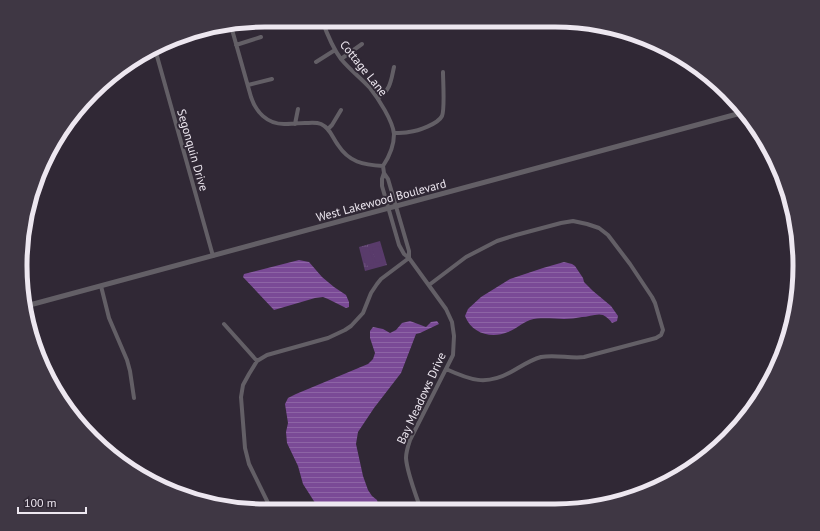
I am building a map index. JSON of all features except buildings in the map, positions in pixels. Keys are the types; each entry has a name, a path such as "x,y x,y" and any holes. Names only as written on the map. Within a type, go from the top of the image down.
{"street":[{"name":"Cottage Lane","path":"325,27 335,50 341,59 378,98 394,133"},
{"path":"232,29 253,104 262,116 269,121 283,124 319,123 328,129 338,145 350,159 367,164 383,166"},
{"path":"236,45 261,37"},
{"path":"341,59 362,44"},
{"path":"316,62 335,50"},
{"name":"Segonquin Drive","path":"156,54 212,256"},
{"path":"378,98 385,93 389,87 394,67"},
{"path":"395,206 383,166 392,148 394,133 414,131 439,120 443,113 442,72"},
{"path":"248,85 272,78"},
{"path":"295,124 298,109"},
{"path":"328,129 341,110"},
{"name":"West Lakewood Boulevard","path":"31,305 739,114"},
{"path":"384,173 382,186 388,208"},
{"name":"Bay Meadows Drive","path":"395,206 409,251 409,258"},
{"name":"Bay Meadows Drive","path":"388,208 399,245 404,254 409,258 446,309 452,322 454,336 452,355 413,433 406,453 409,473 419,504"},
{"path":"429,285 466,257 497,241 561,223 580,222 599,228 608,235 652,297 662,327 662,333 656,338 584,357 575,358 558,356 540,358 492,380 485,381 471,379 446,369"},
{"path":"269,504 249,464 245,448 241,403 243,385 249,374 257,361 267,355 328,338 351,326 363,313 371,292 381,279 409,258"},
{"path":"101,286 109,318 130,370 134,398"},
{"path":"224,324 257,361"}],"green space":[{"path":"380,241 387,265 365,271 359,247"},
{"path":"379,246 383,261 376,263 372,248"},
{"path":"369,248 374,264 366,266 362,250"}],"shaded area":[{"path":"299,260 309,262 322,277 346,295 349,302 349,307 346,308 323,297 274,310 243,277 244,274"},
{"path":"564,262 575,266 584,282 611,306 618,316 617,321 612,323 603,315 568,319 538,319 530,320 511,331 496,335 489,335 477,331 468,322 465,316 468,309 481,297 510,279"},
{"path":"410,321 426,327 431,322 437,321 439,324 416,334 401,373 374,408 358,432 356,444 363,476 368,490 377,500 378,504 316,504 303,484 298,466 287,443 286,432 288,423 285,404 288,398 296,394 368,364 373,359 375,353 370,338 370,331 373,327 383,329 390,333 396,330 402,323"}]}
